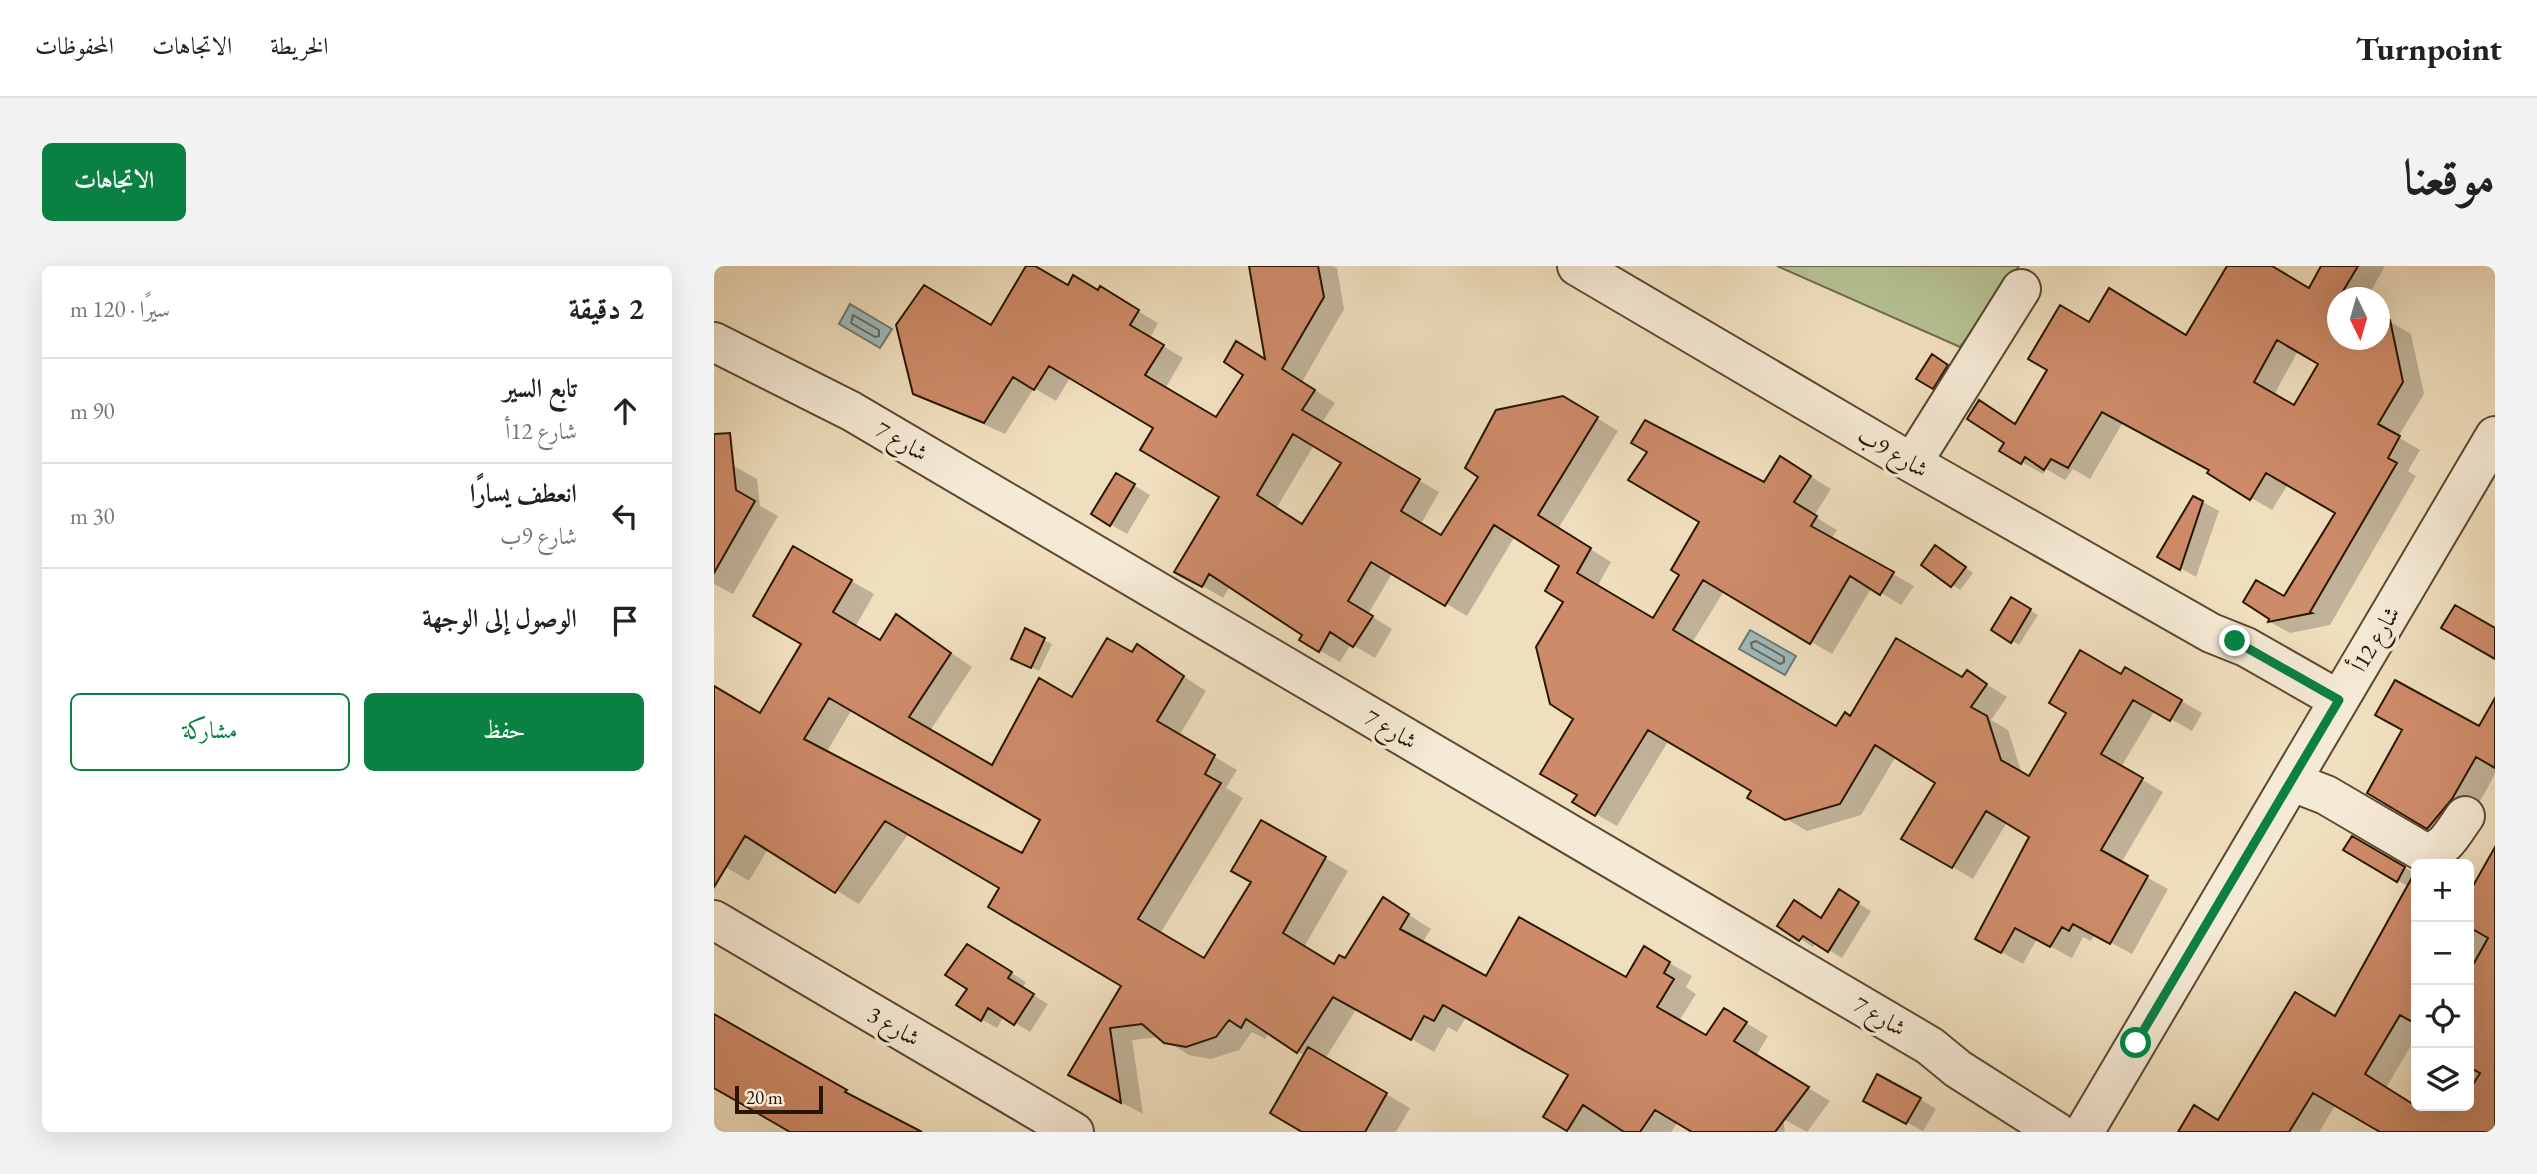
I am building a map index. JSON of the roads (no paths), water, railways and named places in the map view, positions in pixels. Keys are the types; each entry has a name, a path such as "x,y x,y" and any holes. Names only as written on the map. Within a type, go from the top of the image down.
{"street":[{"name":"شارع 9ب","path":"1577,266 1912,463 2211,634 2238,658 2333,710"},
{"path":"1912,463 2021,289"},
{"name":"شارع 7","path":"714,314 830,391 851,411"},
{"name":"شارع 7","path":"714,342 851,411 1930,1046 1966,1058 2077,1129"},
{"name":"شارع 12أ","path":"2077,1129 2295,775 2495,436"},
{"path":"2295,775 2308,788 2326,795 2425,853 2445,845 2465,816"},
{"name":"شارع 3","path":"714,920 1074,1132"}],"water":[{"path":"850,304 892,329 880,348 839,324"},
{"path":"1750,630 1796,656 1785,675 1739,649"}]}
